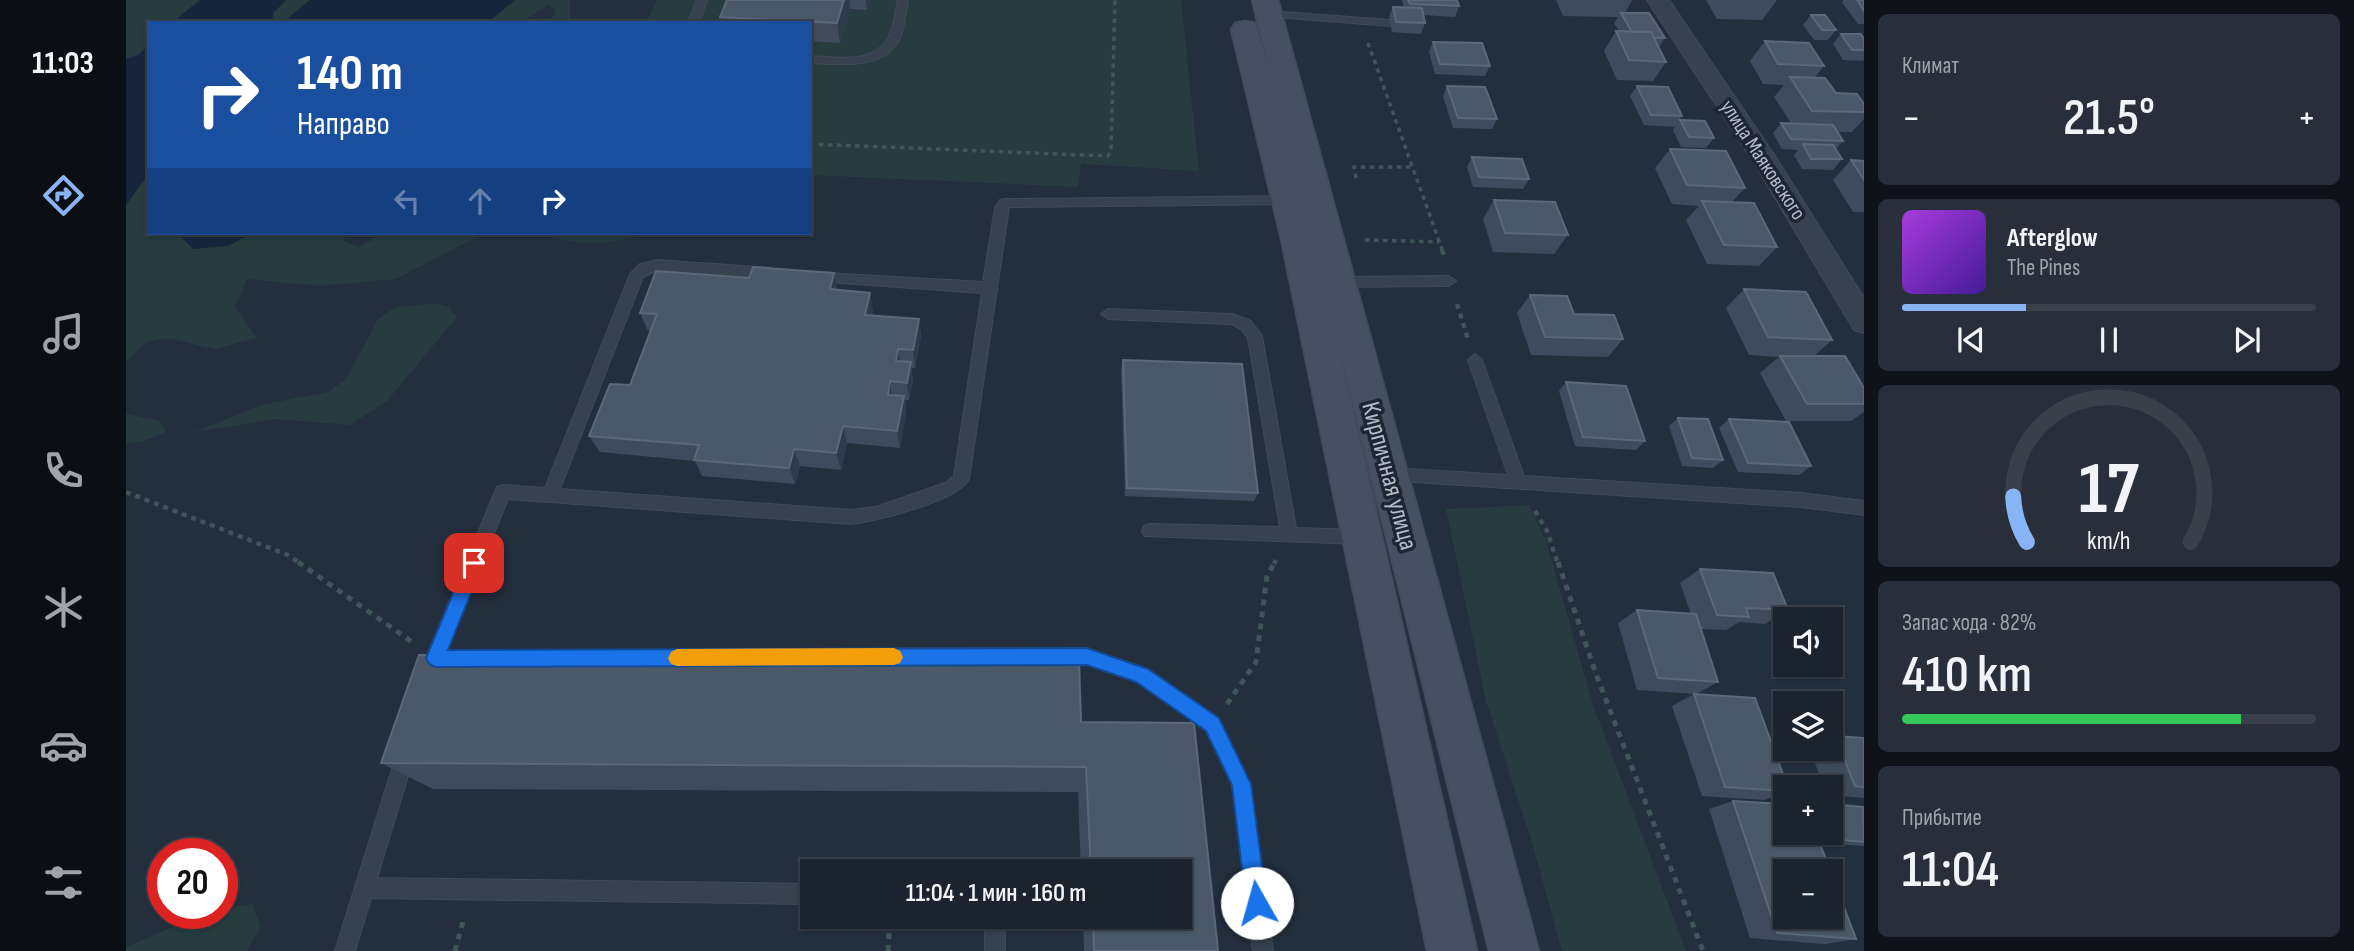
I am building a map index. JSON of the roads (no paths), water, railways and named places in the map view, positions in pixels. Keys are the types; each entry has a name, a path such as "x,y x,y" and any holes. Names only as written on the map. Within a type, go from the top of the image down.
{"street":[{"name":"улица Маяковского","path":"1658,0 1773,173 1864,322"},
{"name":"Кирпичная улица","path":"1257,5 1288,200 1452,951"},
{"name":"Кирпичная улица","path":"1257,5 1339,282 1514,951"}],"lane":[{"path":"693,21 702,0"},
{"path":"812,58 859,61 881,53 893,40 903,0"},
{"path":"1257,5 1390,23"},
{"path":"438,663 503,492 851,517 876,514 951,488 961,479 1001,208 1005,203 1288,200"},
{"path":"550,495 637,274 645,268 657,265 989,288"},
{"path":"1339,282 1449,281"},
{"path":"1108,314 1232,319 1247,326 1255,336 1289,534"},
{"path":"1475,360 1518,482"},
{"path":"1389,475 1788,499 1864,508"},
{"path":"1150,531 1360,537"},
{"path":"782,657 1087,656 1142,675 1212,724 1241,784 1263,951"},
{"path":"345,951 411,735"},
{"path":"363,888 800,894"},
{"path":"995,929 995,951"}],"water":[{"path":"200,0 286,0 273,13 272,21 174,21"},
{"path":"310,0 515,0 489,21 279,21 286,20"},
{"path":"147,47 147,176 126,205 126,59 138,55"},
{"path":"180,235 248,235 228,246 193,249"}]}
